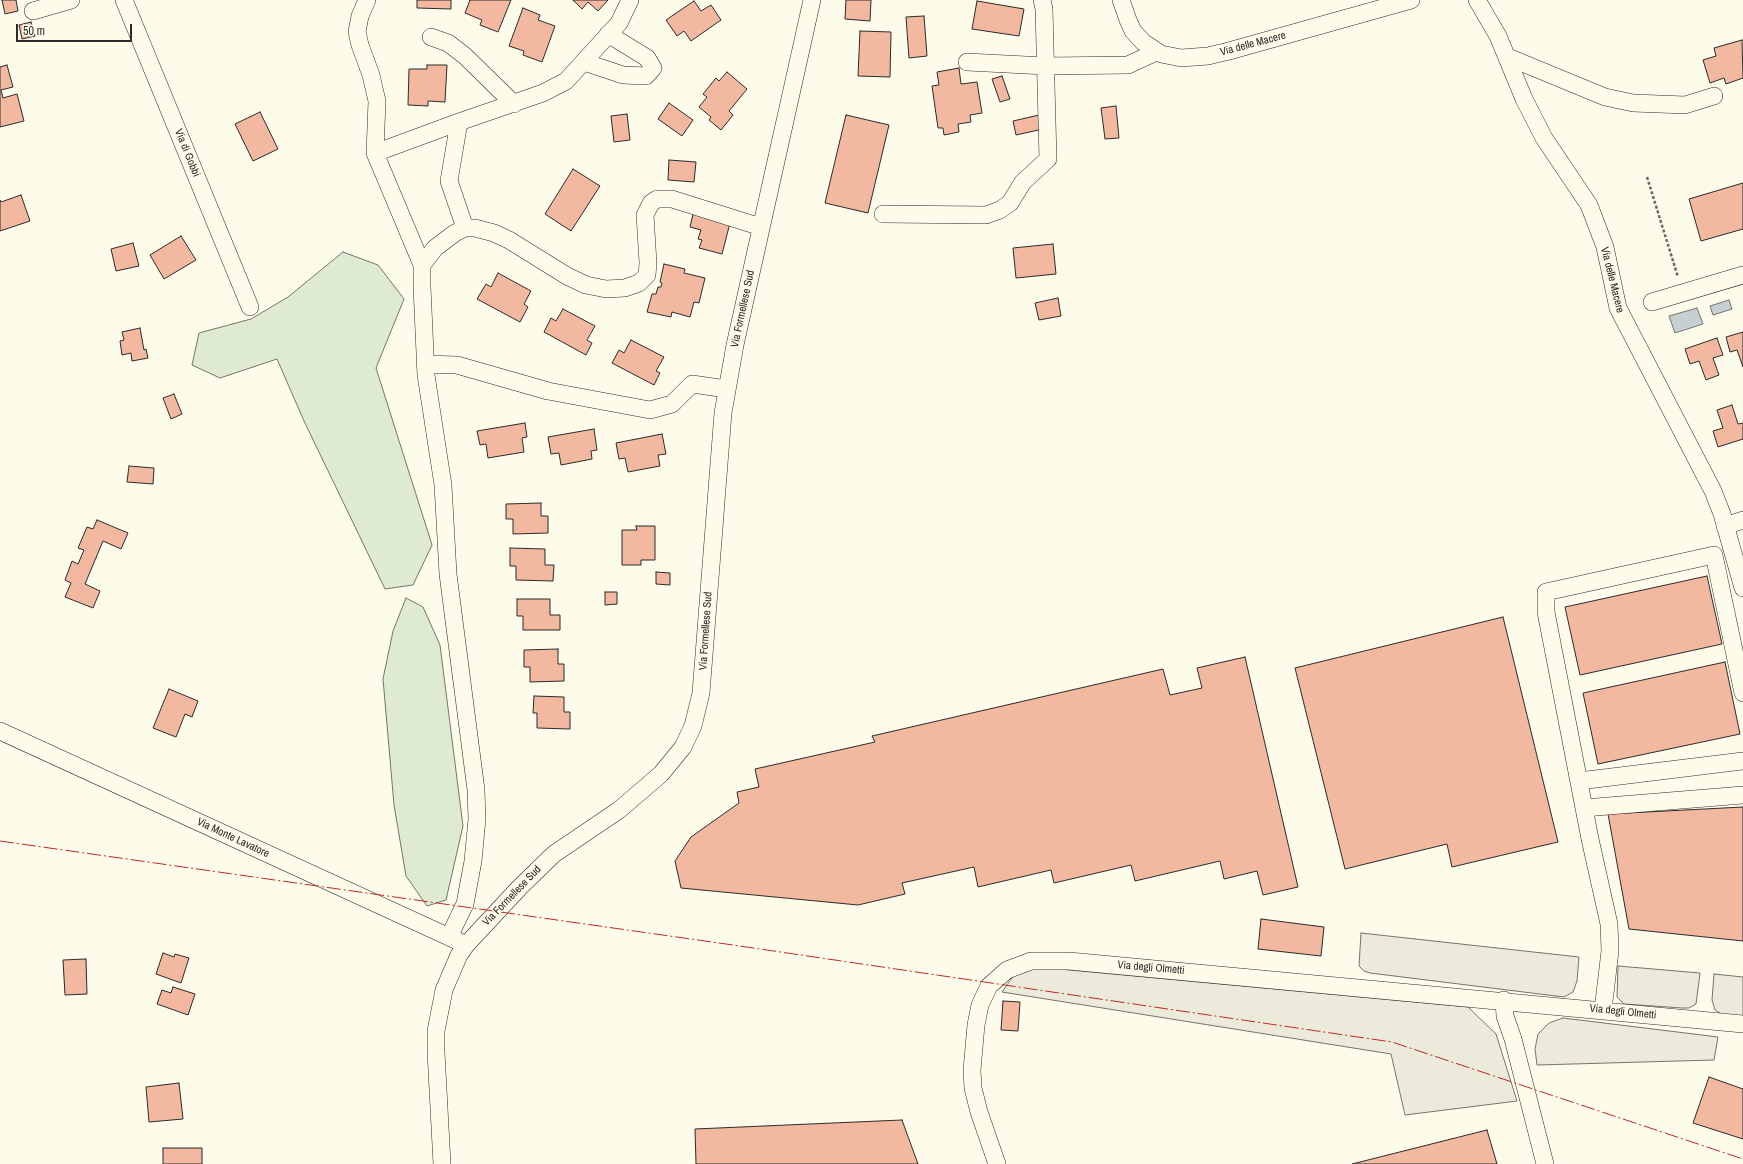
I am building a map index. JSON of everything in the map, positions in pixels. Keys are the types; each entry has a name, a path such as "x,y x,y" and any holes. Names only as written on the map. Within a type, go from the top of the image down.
{"street":[{"path":"33,11 71,0"},
{"name":"Via di Gobbi","path":"124,0 250,307"},
{"path":"367,0 360,16 357,32 371,75 376,101 375,153 422,265 425,364 431,414 443,485 448,574 464,684 477,806 474,860 468,891 465,904 449,937"},
{"path":"375,153 459,122 514,104 543,93 566,81 613,29 630,0"},
{"name":"Via Formellese Sud","path":"442,1164 436,1031 444,990 453,966 466,945 520,886 554,854 606,819 646,789 672,763 688,737 695,720 701,693 723,413 761,227 812,0"},
{"path":"883,214 986,215 1000,210 1010,203 1023,182 1048,159 1044,9 1042,0"},
{"name":"Via delle Macere","path":"1121,0 1133,31 1143,42 1156,52 1166,56 1181,58 1218,54 1411,0"},
{"name":"Via delle Macere","path":"1477,0 1494,28 1508,57 1524,99 1540,132 1589,205 1604,247 1616,301 1622,318 1713,491 1743,588"},
{"path":"584,62 623,75 646,76 653,68 647,58 613,29"},
{"path":"431,37 448,43 514,104"},
{"path":"967,62 1046,66 1128,65 1156,52"},
{"path":"1508,57 1606,97 1634,103 1685,105 1714,96"},
{"path":"459,122 449,180 465,228"},
{"path":"422,265 435,248 455,233 465,228 475,228 494,233 509,240 576,281 606,289 632,286 639,283 647,275 648,262 645,215 651,203 657,199 672,199 761,227"},
{"path":"1652,302 1743,275"},
{"path":"425,364 457,365 548,391 650,410 672,404 692,384 727,389"},
{"path":"1725,526 1743,520"},
{"path":"1603,1010 1610,951 1609,924 1584,808 1546,609 1546,592 1714,555 1743,693"},
{"name":"Via Monte Lavatore","path":"0,731 466,945"},
{"path":"1579,781 1743,761"},
{"path":"1584,808 1743,795"},
{"name":"Via degli Olmetti","path":"997,1164 979,1112 973,1088 972,1070 976,1025 982,998 989,986 1007,970 1022,963 1042,960 1069,961 1504,1000 1743,1024"},
{"path":"1504,1000 1506,1016 1545,1164"}],"path":[{"path":"1648,177 1678,277"}],"green space":[{"path":"343,252 378,265 404,299 376,368 432,545 413,585 385,589 304,421 277,359 220,378 192,365 199,333 251,319 288,297"},
{"path":"406,598 423,607 440,645 463,826 446,900 427,906 406,876 394,805 383,679 393,631"}],"shaded area":[{"path":"1729,300 1732,309 1713,315 1710,306"},
{"path":"1697,308 1703,324 1675,333 1669,316"},
{"path":"1361,933 1579,957 1577,981 1573,992 1564,997 1370,973 1364,971 1359,966"},
{"path":"1618,966 1700,973 1696,1004 1689,1008 1682,1008 1624,1004 1617,997"},
{"path":"1037,967 1468,1007 1496,1034 1517,1101 1405,1115 1391,1054 1002,992 1014,975"},
{"path":"1714,974 1743,977 1743,1017 1723,1015 1715,1010 1712,1000"},
{"path":"1563,1018 1718,1037 1714,1060 1537,1065 1535,1049 1538,1034 1549,1023"}],"building":[{"path":"2,0 16,0 18,11 5,14"},
{"path":"417,0 451,0 451,9 417,8"},
{"path":"470,0 511,0 498,32 480,25 482,20 465,13"},
{"path":"573,0 608,0 598,11 588,2 582,9"},
{"path":"846,0 871,0 870,21 845,19"},
{"path":"694,1 701,11 711,5 721,20 691,41 684,31 677,36 666,20"},
{"path":"977,1 1024,9 1019,36 972,29"},
{"path":"523,8 540,15 538,20 555,26 542,62 523,55 524,51 509,46"},
{"path":"924,16 927,56 909,58 906,17"},
{"path":"31,22 35,36 22,39 19,25"},
{"path":"860,31 891,32 890,77 858,76"},
{"path":"1742,40 1743,78 1726,84 1724,78 1710,83 1703,60 1716,56 1714,48"},
{"path":"7,65 13,87 1,90 3,98 17,94 24,121 0,127 0,67"},
{"path":"427,65 447,65 445,102 428,101 428,106 408,105 409,69 427,69"},
{"path":"959,68 961,84 977,82 982,113 970,115 971,122 958,124 959,132 944,135 943,128 938,128 932,86 939,85 937,72"},
{"path":"727,72 747,89 729,111 733,115 721,130 709,120 711,117 699,107 707,97 703,94 716,78 719,81"},
{"path":"1002,76 1010,99 1000,102 992,79"},
{"path":"669,103 693,120 682,136 658,119"},
{"path":"1116,106 1119,138 1105,139 1101,108"},
{"path":"260,112 278,149 253,161 235,124"},
{"path":"627,114 630,140 614,142 611,116"},
{"path":"846,115 889,125 868,213 825,203"},
{"path":"1039,115 1043,129 1016,135 1013,121"},
{"path":"669,160 696,162 694,182 668,180"},
{"path":"573,169 600,186 571,231 545,214"},
{"path":"1743,183 1743,229 1701,241 1689,199"},
{"path":"21,195 30,221 0,231 0,200 1,202"},
{"path":"694,210 730,223 722,254 699,248 702,240 698,239 701,230 690,227"},
{"path":"181,236 196,260 164,279 150,255"},
{"path":"133,243 139,266 116,271 111,249"},
{"path":"1053,244 1056,274 1016,278 1013,248"},
{"path":"664,264 685,269 684,273 705,278 699,303 694,302 690,317 672,312 671,317 647,312 652,294 656,294 658,287 661,287 662,283 660,282"},
{"path":"498,273 531,291 524,304 528,307 520,322 477,299 486,284 491,287"},
{"path":"1058,298 1061,316 1039,320 1035,303"},
{"path":"563,309 595,326 587,340 592,343 586,355 544,332 551,318 556,321"},
{"path":"140,328 144,350 146,349 148,358 132,361 131,353 122,355 120,341 124,340 122,332"},
{"path":"1743,332 1743,367 1737,350 1730,352 1726,337"},
{"path":"1717,338 1723,355 1713,358 1719,375 1706,380 1699,361 1690,364 1685,349"},
{"path":"631,340 664,357 656,371 660,373 654,385 612,363 619,350 624,353"},
{"path":"174,394 182,414 171,419 163,398"},
{"path":"1732,405 1738,424 1743,423 1743,439 1718,447 1713,431 1723,428 1717,410"},
{"path":"525,423 527,437 522,438 524,452 488,458 486,444 480,445 477,431"},
{"path":"594,429 597,450 591,451 592,459 561,465 559,453 551,454 548,437"},
{"path":"662,434 666,454 658,455 660,466 628,472 625,458 619,459 616,443"},
{"path":"129,466 154,468 153,484 127,482"},
{"path":"541,503 541,516 548,516 548,533 513,534 513,519 506,519 506,504"},
{"path":"97,520 128,533 121,549 103,541 85,584 100,591 93,608 65,597 71,583 65,580 72,561 78,564 84,550 78,548 87,527 93,529"},
{"path":"636,526 655,526 655,560 641,560 641,565 622,565 622,530 637,530"},
{"path":"510,548 545,549 545,565 554,565 553,581 516,580 516,566 510,566"},
{"path":"656,572 670,573 670,585 656,584"},
{"path":"1707,576 1722,644 1580,675 1565,607"},
{"path":"605,592 617,592 617,604 605,605"},
{"path":"517,599 550,599 550,615 560,615 560,630 523,630 523,616 517,616"},
{"path":"1503,617 1558,842 1452,867 1447,844 1345,869 1295,668"},
{"path":"558,649 558,664 564,664 564,681 530,682 530,667 524,667 524,650"},
{"path":"1245,657 1298,887 1263,895 1257,871 1224,879 1220,861 1135,881 1131,865 1054,883 1051,870 978,887 974,867 902,883 905,894 858,905 681,888 675,861 691,837 739,803 737,792 759,787 755,769 875,742 872,736 1163,669 1170,695 1202,688 1197,668"},
{"path":"1725,662 1740,734 1598,764 1583,693"},
{"path":"169,689 198,701 192,717 185,714 176,737 153,728"},
{"path":"534,696 564,697 564,712 570,712 570,729 537,728 537,713 533,713"},
{"path":"1743,807 1743,941 1629,929 1608,814"},
{"path":"1261,919 1324,927 1321,956 1258,949"},
{"path":"163,953 174,957 175,954 189,958 181,983 156,974"},
{"path":"86,959 87,994 65,995 63,960"},
{"path":"173,987 195,994 188,1015 157,1004 162,990 171,993"},
{"path":"1003,1001 1020,1002 1018,1031 1001,1030"},
{"path":"1709,1077 1743,1089 1743,1139 1693,1123"},
{"path":"179,1083 183,1119 149,1122 146,1087"},
{"path":"902,1120 918,1164 696,1164 695,1129"},
{"path":"1487,1130 1497,1164 1352,1164"},
{"path":"163,1148 202,1148 202,1164 163,1164"}],"power":[{"path":"0,841 726,944 1392,1042 1743,1159"}]}
